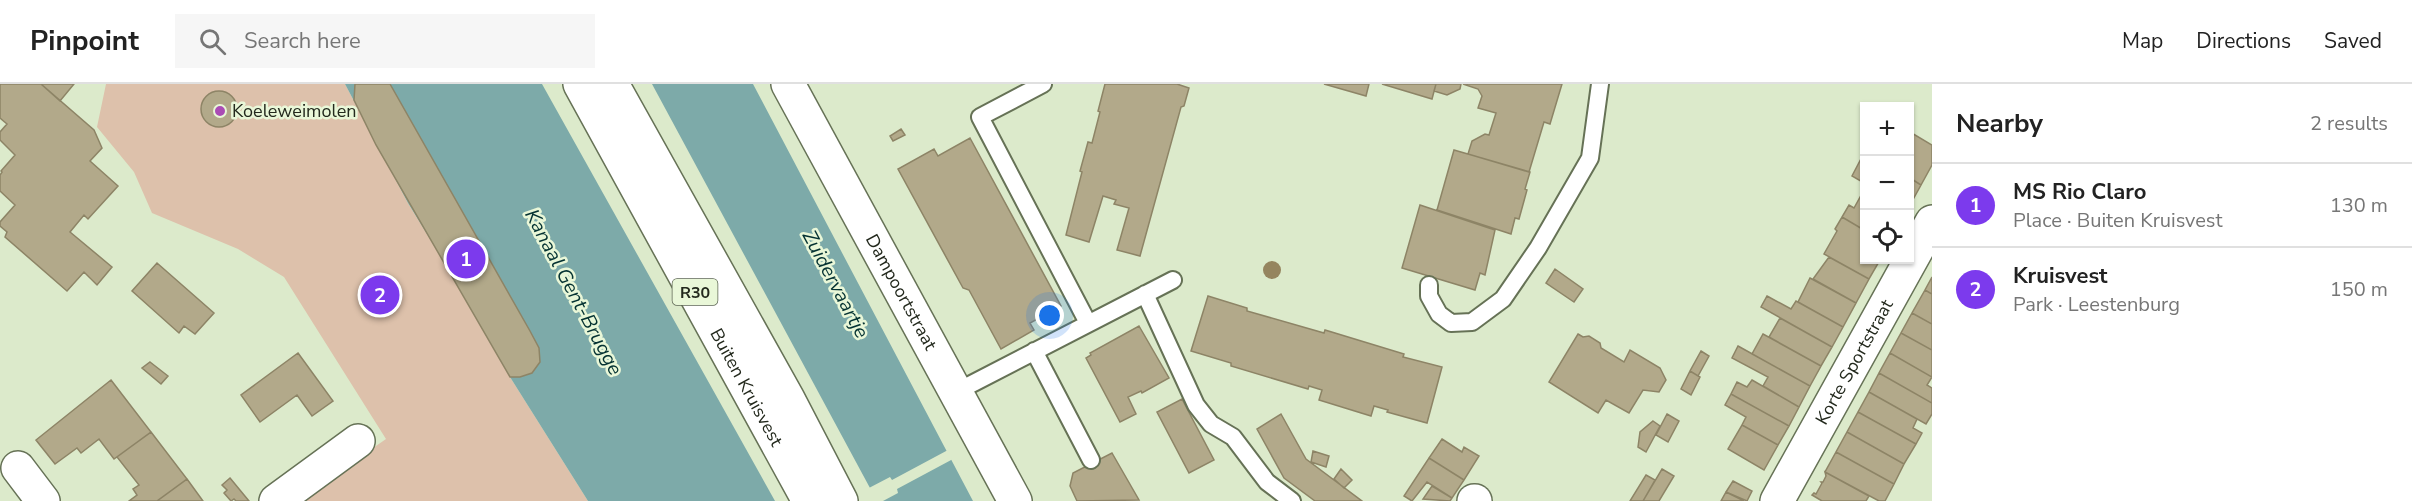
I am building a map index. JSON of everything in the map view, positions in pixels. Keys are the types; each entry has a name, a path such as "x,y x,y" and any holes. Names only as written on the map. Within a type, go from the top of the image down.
{"main road":[{"name":"Buiten Kruisvest","path":"580,84 809,501"},
{"name":"Buiten Kruisvest","path":"612,84 782,389 841,501"},
{"name":"Dampoortstraat","path":"788,84 1015,501"},
{"name":"Korte Sportstraat","path":"1777,501 1932,222"},
{"path":"276,501 358,441"},
{"path":"18,468 43,501"}],"lane":[{"path":"1043,84 980,117 1088,323"},
{"path":"1429,285 1429,296 1439,314 1451,323 1472,322 1503,299 1538,248 1590,158 1600,84"},
{"path":"956,392 1173,280"},
{"path":"1145,294 1196,405 1211,424 1233,437 1267,482 1292,501"},
{"path":"1034,351 1091,460"}],"shaded area":[{"path":"106,84 345,84 408,203 476,314 510,377 588,501 297,501 386,439 284,277 238,249 152,213 134,172 97,127"}],"water":[{"name":"Kanaal Gent-Brugge","path":"345,84 542,84 775,501 588,501 510,377 476,314 408,203"},
{"name":"Zuidervaartje","path":"652,84 753,84 973,501 877,501"}],"pier":[{"path":"948,450 953,459 897,489 898,493 883,501 873,501 867,489 890,477 892,480"}],"building":[{"path":"0,84 41,84 94,130 102,148 90,161 118,186 88,219 84,215 70,232 112,267 97,285 84,272 67,291 5,237 7,232 0,226 0,222 15,205 0,191 0,175 15,155 0,140 0,132 7,124 0,118"},
{"path":"41,84 74,84 60,101"},
{"path":"355,84 390,84 539,348 540,362 532,373 510,377 376,145 354,100"},
{"path":"1105,84 1177,84 1189,88 1184,106 1181,107 1140,256 1117,250 1129,208 1114,204 1116,200 1103,196 1089,242 1066,235 1082,172 1080,171 1088,142 1092,143"},
{"path":"1324,84 1369,84 1366,96"},
{"path":"1382,84 1436,84 1432,99"},
{"path":"1436,84 1461,84 1460,89 1447,95 1434,91"},
{"path":"1463,84 1562,84 1550,124 1544,122 1529,172 1468,154 1472,141 1485,134 1489,135 1496,113 1478,108 1482,96 1478,89"},
{"name":"Koeleweimolen","path":"219,91 232,96 237,109 232,122 219,127 206,122 201,109 206,96"},
{"path":"901,129 905,135 893,141 890,136"},
{"path":"1914,134 1932,145 1932,165 1921,185 1914,181"},
{"path":"970,138 1061,306 1030,323 1034,330 1001,349 969,290 963,288 898,169 934,149 938,156"},
{"path":"1454,150 1530,172 1519,219 1515,218 1511,234 1437,210"},
{"path":"1860,161 1860,181 1852,176"},
{"path":"1914,181 1921,185 1914,198"},
{"path":"1860,197 1860,228 1842,217 1849,205 1854,208"},
{"path":"1420,205 1495,230 1485,275 1480,273 1475,290 1402,268"},
{"path":"1842,217 1860,228 1860,264 1878,264 1869,279 1824,254 1837,231 1835,229"},
{"path":"1829,257 1869,279 1856,303 1813,279"},
{"path":"157,263 214,313 195,334 184,326 179,333 132,291"},
{"path":"1555,269 1583,289 1574,302 1546,283"},
{"path":"1932,277 1932,294 1925,290"},
{"path":"1810,278 1856,303 1843,327 1798,302"},
{"path":"1925,290 1932,294 1932,324 1912,313"},
{"path":"1208,296 1247,308 1247,311 1324,333 1325,330 1404,354 1403,357 1442,367 1427,423 1374,406 1371,416 1319,400 1322,390 1309,386 1308,389 1231,366 1231,363 1191,351"},
{"path":"1767,296 1791,309 1796,301 1843,327 1832,347 1761,307"},
{"path":"1912,313 1932,324 1932,350 1901,333"},
{"path":"1780,318 1832,347 1821,366 1769,337"},
{"path":"1139,326 1169,378 1142,393 1141,391 1128,397 1136,414 1120,422 1086,358 1091,355 1090,353"},
{"path":"1901,333 1932,350 1932,377 1890,353"},
{"path":"1578,334 1583,337 1589,336 1600,343 1601,348 1624,362 1630,350 1660,368 1666,380 1659,392 1643,390 1629,413 1606,400 1598,413 1549,382"},
{"path":"1763,334 1821,366 1810,386 1752,354"},
{"path":"1738,346 1810,386 1799,407 1763,386 1768,377 1732,358"},
{"path":"1701,351 1709,356 1698,376 1690,371"},
{"path":"298,353 333,401 312,416 297,395 260,422 241,395"},
{"path":"1890,353 1932,377 1927,385 1932,388 1932,403 1879,373"},
{"path":"150,362 168,376 161,384 142,368"},
{"path":"1690,371 1700,377 1691,395 1681,389"},
{"path":"1879,373 1932,403 1932,414 1926,424 1869,392"},
{"path":"111,380 151,432 114,459 99,439 81,453 77,448 55,464 36,440"},
{"path":"1752,380 1799,407 1789,426 1731,394 1737,382 1747,387"},
{"path":"1869,392 1917,419 1913,428 1922,433 1916,444 1858,412"},
{"path":"1731,394 1789,426 1778,445 1742,425 1746,417 1725,405"},
{"path":"1182,399 1214,460 1189,473 1157,412"},
{"path":"1858,412 1916,444 1904,464 1847,432"},
{"path":"1281,414 1306,459 1362,501 1315,501 1284,478 1257,429"},
{"path":"1667,414 1679,421 1668,442 1656,435"},
{"path":"1653,421 1660,426 1646,452 1638,447 1640,432"},
{"path":"1742,425 1778,445 1764,470 1728,449"},
{"path":"151,432 187,479 157,501 129,501 137,495 133,489 139,485 117,457"},
{"path":"1847,432 1904,464 1894,484 1836,452"},
{"path":"1442,439 1462,452 1464,447 1479,456 1464,480 1429,458"},
{"path":"1313,451 1329,456 1326,467 1311,462"},
{"path":"1836,452 1894,484 1885,501 1879,501 1825,472"},
{"path":"1112,453 1139,500 1077,501 1070,486 1073,473"},
{"path":"1429,458 1464,480 1452,498 1427,482 1412,501 1404,496"},
{"path":"1341,469 1352,480 1344,488 1334,479"},
{"path":"1662,469 1674,476 1659,501 1643,501"},
{"path":"1825,472 1869,496 1866,501 1822,501 1812,495 1816,494 1823,482"},
{"path":"1646,475 1655,480 1643,501 1630,501"},
{"path":"230,478 249,501 234,499 231,501 224,493 227,490 222,485"},
{"path":"187,479 203,501 157,501"},
{"path":"1733,481 1752,491 1747,501 1726,492"},
{"path":"1432,486 1452,498 1450,501 1423,499"},
{"path":"1726,492 1744,501 1721,501"}],"place":[{"name":"Koeleweimolen","path":"220,111"},
{"name":"MS Rio Claro","path":"466,259"},
{"name":"Kruisvest","path":"380,295"}]}
